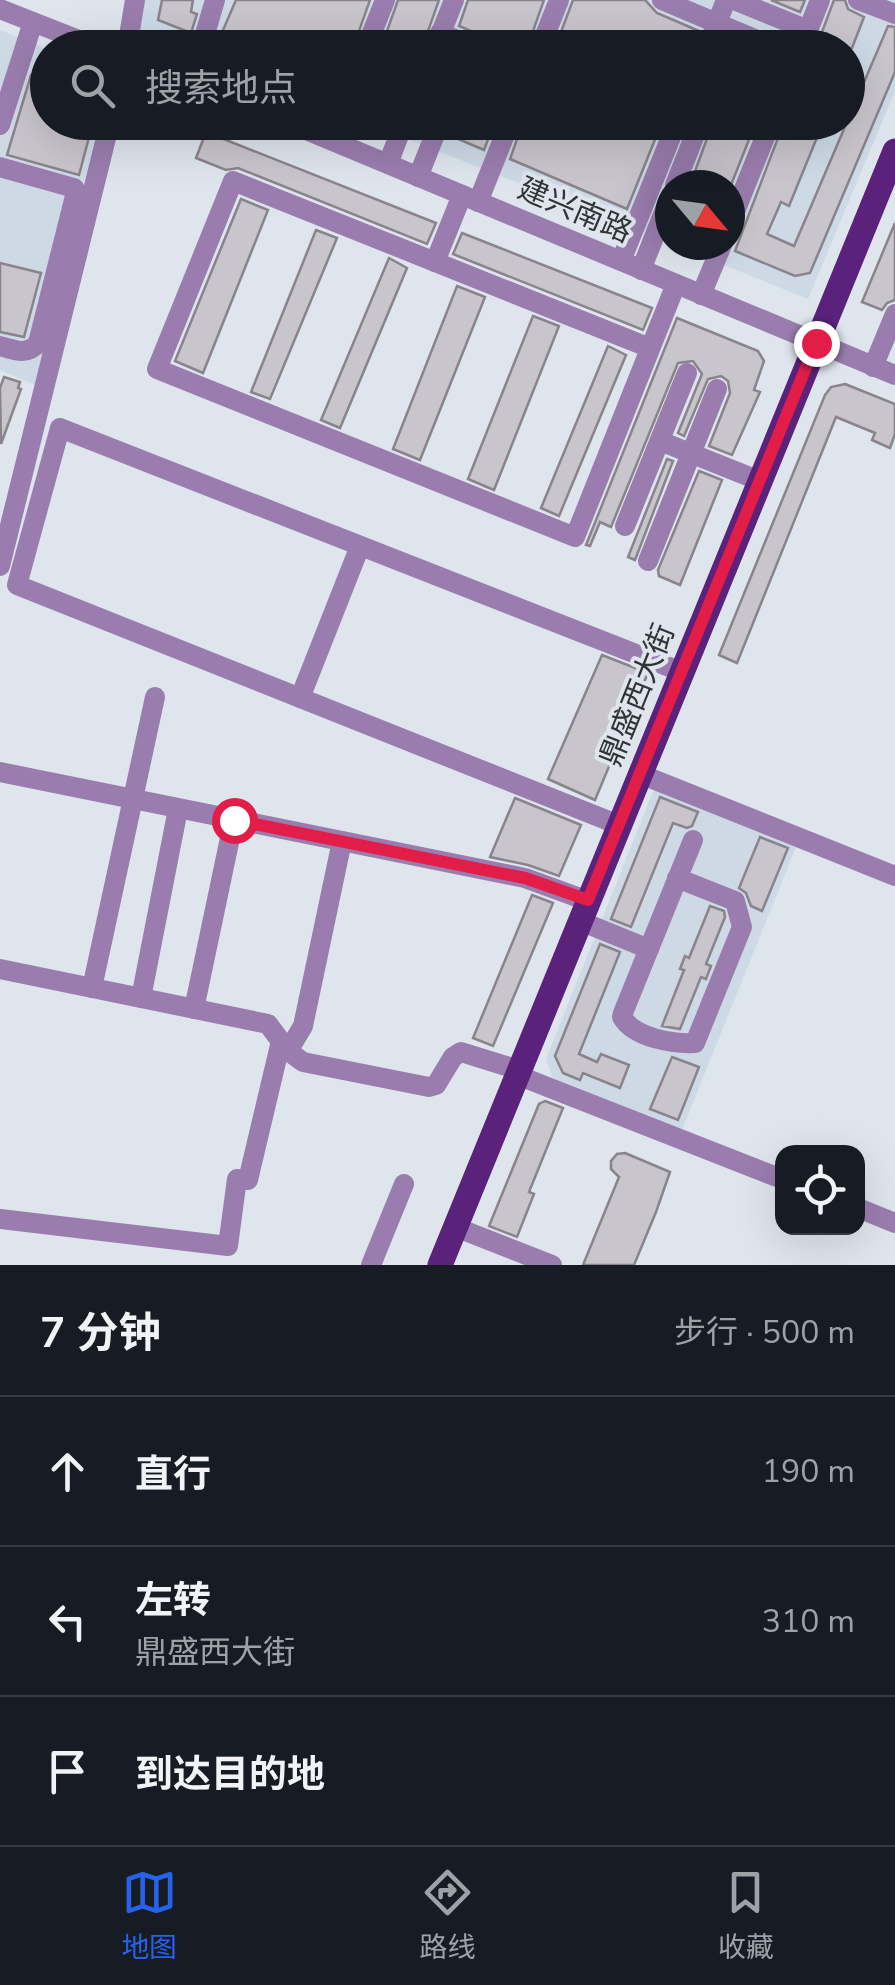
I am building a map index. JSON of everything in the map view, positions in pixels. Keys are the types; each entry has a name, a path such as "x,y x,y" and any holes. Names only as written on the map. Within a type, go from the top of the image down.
{"main road":[{"name":"鼎盛西大街","path":"440,1265 895,151"}],"street":[{"path":"130,30 135,0"},
{"path":"206,30 215,0"},
{"path":"374,30 386,0"},
{"path":"442,30 454,0"},
{"path":"547,30 559,0"},
{"path":"662,0 720,30"},
{"path":"726,0 728,30"},
{"path":"734,0 789,30"},
{"path":"808,30 820,0"},
{"path":"858,0 895,14"},
{"path":"0,9 53,30"},
{"path":"30,30 33,22"},
{"path":"0,125 30,31"},
{"path":"1,555 105,140"},
{"name":"建兴南路","path":"347,140 418,177 895,376"},
{"path":"388,164 397,140"},
{"path":"418,177 433,140"},
{"path":"435,262 501,140"},
{"path":"631,266 671,140"},
{"path":"681,170 693,140"},
{"path":"745,187 764,140"},
{"path":"0,168 74,188 76,192 38,343 21,352 0,346"},
{"path":"650,348 232,181 157,370 575,537 676,284"},
{"path":"631,266 655,224"},
{"path":"702,295 716,260"},
{"path":"874,366 895,314"},
{"path":"626,526 687,373"},
{"path":"648,560 717,389"},
{"path":"619,825 17,585 60,428 682,672"},
{"path":"660,441 760,481"},
{"path":"300,698 360,546"},
{"path":"92,988 155,697"},
{"path":"0,772 525,878 649,949"},
{"path":"640,774 895,876"},
{"path":"141,998 178,809"},
{"path":"194,1009 234,820"},
{"path":"678,878 734,901 742,927 695,1043 673,1044 623,1021 623,1014 693,840"},
{"path":"0,1219 228,1246 237,1179 248,1180 285,1046 303,1026 342,841"},
{"path":"0,969 268,1024 303,1062 429,1087 436,1085 453,1057 461,1052 775,1176"},
{"path":"371,1265 404,1184"},
{"path":"865,1211 895,1223"},
{"path":"455,1228 552,1265"}],"shaded area":[{"path":"145,0 895,0 895,91 808,299 711,260 745,260 745,170 655,170 655,237 410,140 865,140 865,30 139,30"},
{"path":"0,30 30,42 30,140 98,140 35,385 0,370"},
{"path":"654,789 796,847 682,1130 553,1078 546,1059"}],"building":[{"path":"162,0 193,0 191,12 197,14 192,30 158,20"},
{"path":"236,0 370,0 359,30 223,30"},
{"path":"398,0 439,0 428,30 387,30"},
{"path":"468,0 544,0 533,30 469,30 459,26"},
{"path":"573,0 645,0 657,13 697,30 562,30"},
{"path":"771,0 805,0 800,12"},
{"path":"834,0 845,0 848,9 864,17 859,30 823,30"},
{"path":"888,26 895,27 895,72 810,273 795,276 745,255 745,225 777,140 816,140 789,206 781,202 767,234 794,246 839,140 865,140 865,80"},
{"path":"30,78 30,140 88,140 79,175 7,155"},
{"path":"203,140 226,140 436,223 427,244 238,168 226,170 196,158"},
{"path":"461,140 488,140 484,150"},
{"path":"517,140 655,140 627,209 510,159"},
{"path":"706,140 749,140 737,170 695,170"},
{"path":"241,199 268,210 203,373 175,361"},
{"path":"895,223 895,300 882,310 862,302"},
{"path":"316,230 337,238 270,399 251,392"},
{"path":"462,233 652,308 643,330 453,254"},
{"path":"389,258 407,268 340,428 321,420"},
{"path":"0,263 41,273 24,337 0,332"},
{"path":"457,286 485,297 420,460 393,449"},
{"path":"533,316 559,326 494,490 468,479"},
{"path":"677,318 758,351 764,361 754,390 760,392 732,455 709,446 730,393 728,381 721,376 708,379 684,436 678,433 702,374 693,361 678,363 611,527 600,522 590,546 586,545"},
{"path":"608,346 626,355 559,516 541,508"},
{"path":"4,377 20,382 21,389 1,444 0,388"},
{"path":"845,384 895,404 895,434 890,448 872,440 875,433 836,417 737,663 719,655 825,395 831,387"},
{"path":"667,459 673,461 635,560 628,557"},
{"path":"699,471 722,480 680,585 659,576 658,570"},
{"path":"602,655 648,673 595,800 548,779"},
{"path":"660,797 698,812 692,826 673,823 631,927 611,919"},
{"path":"515,798 581,825 559,876 490,857"},
{"path":"760,837 788,848 762,911 751,906 746,893 739,888"},
{"path":"532,895 553,903 493,1046 473,1038"},
{"path":"710,906 724,911 725,917 706,964 711,966 706,979 701,977 680,1029 662,1026 684,970 680,969 685,956 689,958"},
{"path":"600,944 620,952 579,1054 597,1062 601,1054 629,1065 620,1088 583,1073 580,1080 563,1073 555,1056"},
{"path":"672,1057 699,1067 678,1120 650,1109"},
{"path":"545,1101 563,1108 529,1192 534,1194 517,1237 489,1226 539,1104"},
{"path":"625,1153 670,1172 656,1212 634,1265 583,1265 619,1177 611,1169 611,1161 617,1154"}],"route":[{"path":"234,820 525,878 588,900 816,343"}]}
